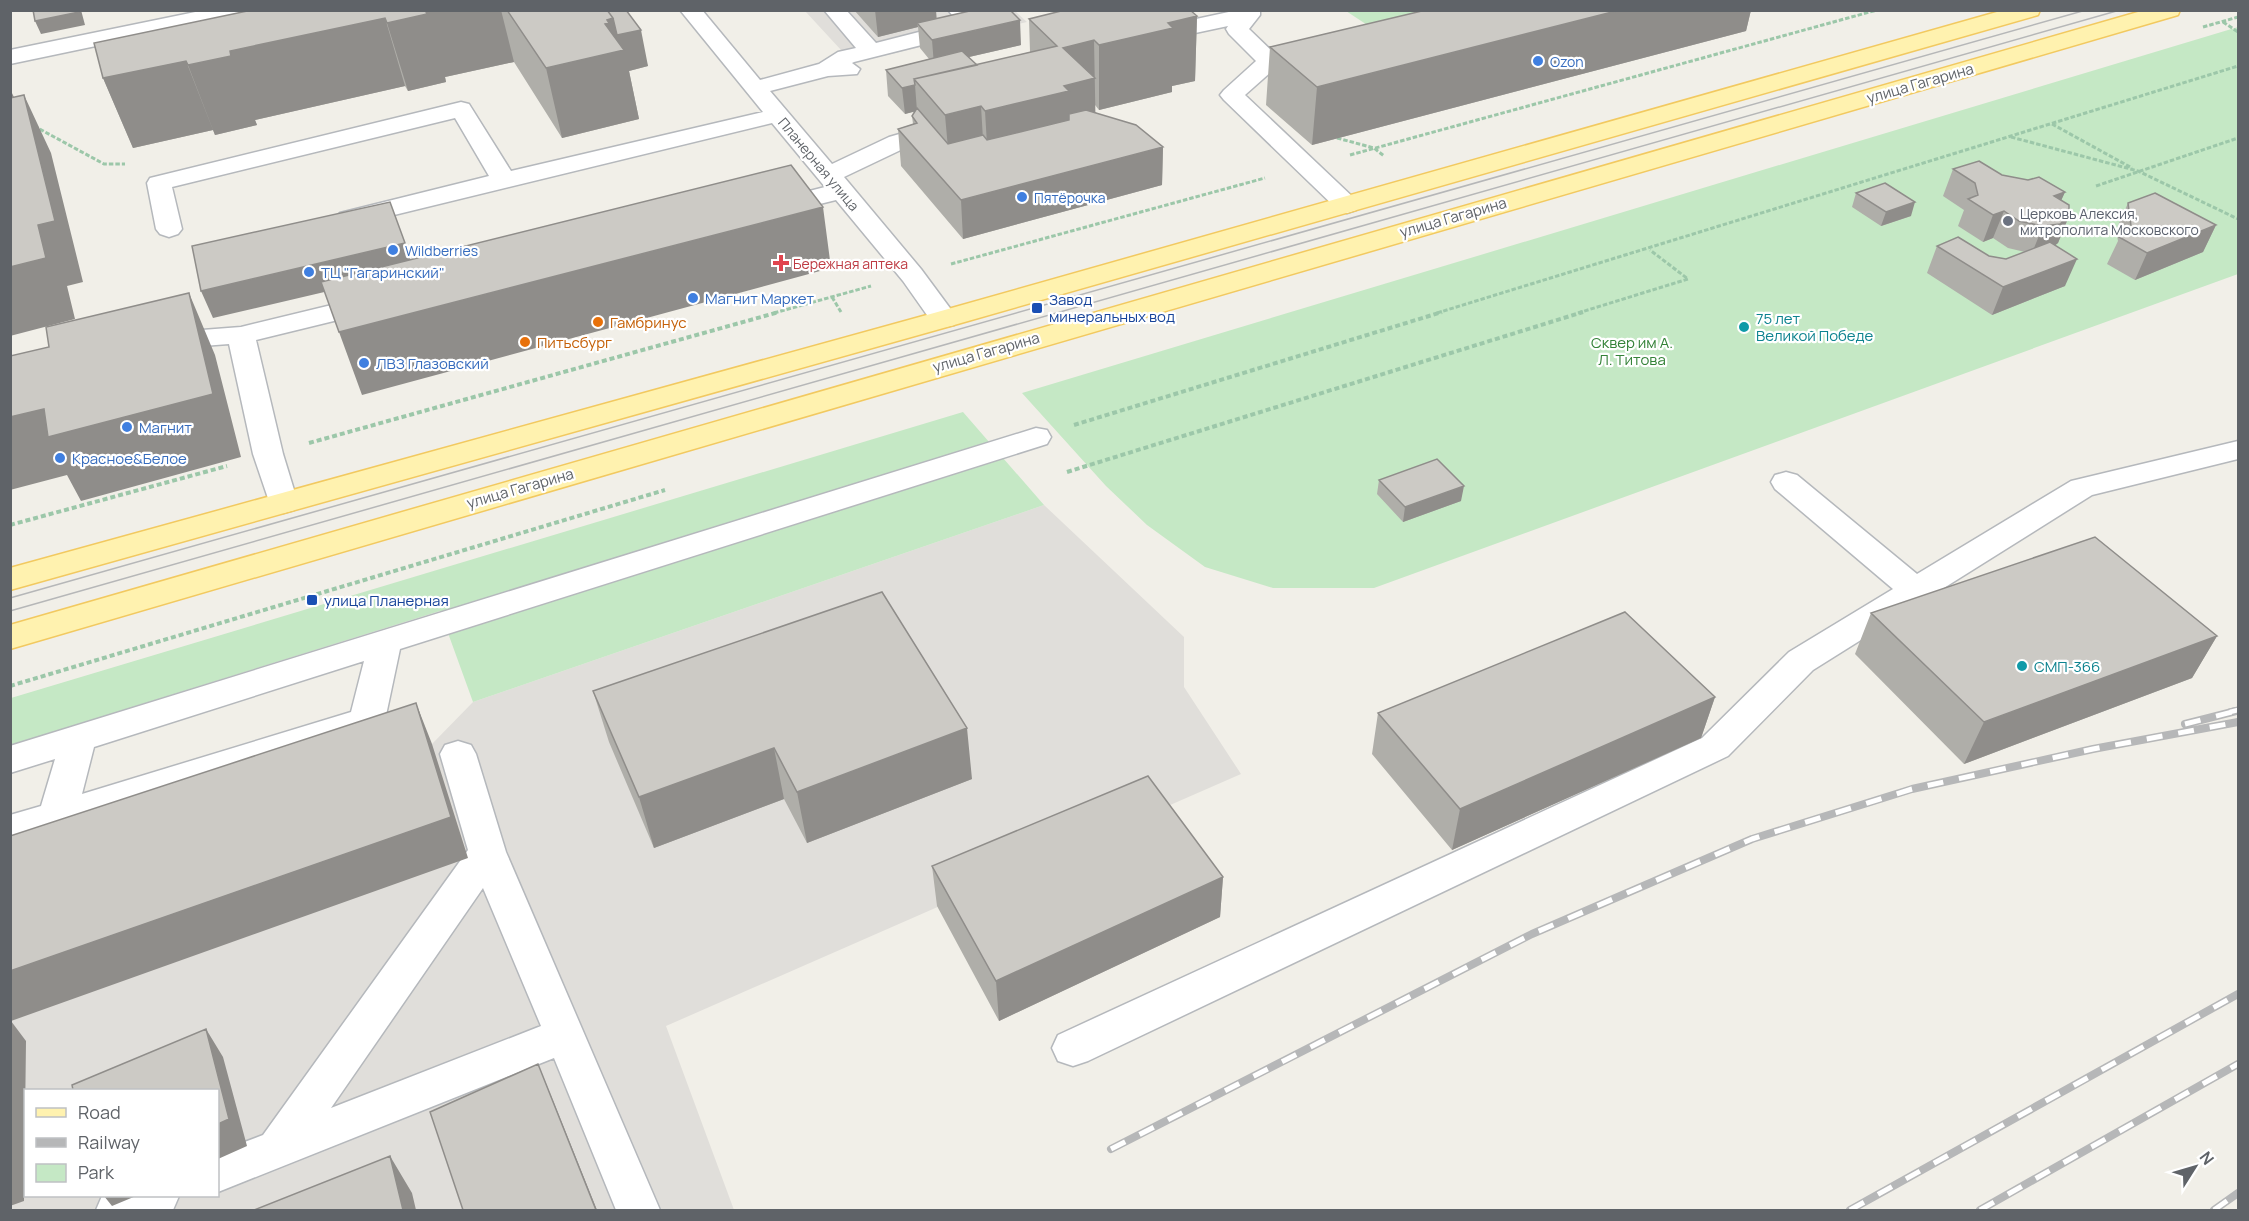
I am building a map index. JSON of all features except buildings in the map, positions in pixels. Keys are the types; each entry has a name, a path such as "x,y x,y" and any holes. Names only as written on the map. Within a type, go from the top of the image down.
{"main road":[{"path":"10,579 944,319 2030,10"},
{"name":"улица Гагарина","path":"10,637 2170,10"},
{"path":"944,319 972,356"}],"street":[{"path":"10,57 212,27 239,10"},
{"name":"Планерная улица","path":"690,10 912,274 944,319"},
{"path":"834,10 871,51"},
{"path":"755,88 827,69 846,57 973,25 958,10"},
{"path":"1132,35 1249,13"},
{"path":"1249,13 1237,29 1269,61 1304,72 1327,67"},
{"path":"827,69 843,71 913,54"},
{"path":"1269,61 1232,95 1347,205"},
{"path":"169,230 159,183 461,109 491,155 503,180"},
{"path":"328,223 778,115"},
{"path":"749,213 835,183 898,141 962,123"},
{"path":"142,345 241,335 429,290"},
{"path":"241,335 268,454 283,503"},
{"path":"10,760 1036,437"},
{"path":"1073,1048 1715,747 1801,661 2082,488 2238,450"},
{"path":"1786,482 1915,590"},
{"path":"10,830 368,720 385,642"},
{"path":"57,816 79,738"},
{"path":"458,754 487,852 638,1210"},
{"path":"278,1149 487,852"},
{"path":"219,1172 565,1035"},
{"path":"118,1210 154,1197"}],"path":[{"path":"2223,22 2238,32"},
{"path":"1036,437 2238,66"},
{"path":"2052,124 2138,171 2238,219"},
{"path":"30,125 40,128 104,164 127,164"},
{"path":"2010,137 2138,171"},
{"path":"1337,138 1374,148 1389,161"},
{"path":"2096,186 2238,138"},
{"path":"407,251 416,249 429,290"},
{"path":"1067,472 1688,279 1649,249"}],"shaded area":[{"path":"805,11 1015,11 1027,22 853,63"},
{"path":"1044,505 1184,637 1184,687 1241,774 666,1026 734,1210 11,1210 10,886 432,744 473,702"}],"green space":[{"path":"1346,11 1487,11 1384,36"},
{"name":"Сквер им А. Л. Титова","path":"2238,27 2238,274 1374,588 1273,588 1205,567 1147,525 1106,486 1022,393"},
{"path":"963,412 1044,505 473,702 440,611 11,745 11,698"}],"tram line":[{"path":"10,598 2086,10"},
{"path":"10,611 2120,10"}],"railway":[{"path":"2230,712 2238,710"},
{"path":"2185,724 2236,711"},
{"path":"1111,1149 1532,934 1752,839 1912,789 2093,749 2238,722"},
{"path":"1850,1210 2238,994"},
{"path":"1980,1210 2238,1064"},
{"path":"2214,1210 2238,1193"}],"place":[{"name":"Ozon","path":"1538,61"},
{"name":"Пятёрочка","path":"1022,197"},
{"name":"Церковь Алексия, митрополита Московского","path":"2008,221"},
{"name":"Wildberries","path":"393,250"},
{"name":"Бережная аптека","path":"781,263"},
{"name":"ТЦ \"Гагаринский\"","path":"309,272"},
{"name":"Магнит Маркет","path":"693,298"},
{"name":"Завод минеральных вод","path":"1037,308"},
{"name":"Гамбринус","path":"598,322"},
{"name":"75 лет Великой Победе","path":"1744,327"},
{"name":"Питьсбург","path":"525,342"},
{"name":"ЛВЗ Глазовский","path":"364,363"},
{"name":"Магнит","path":"127,427"},
{"name":"Красное&Белое","path":"60,458"},
{"name":"улица Планерная","path":"312,600"},
{"name":"СМП-366","path":"2022,666"}]}
